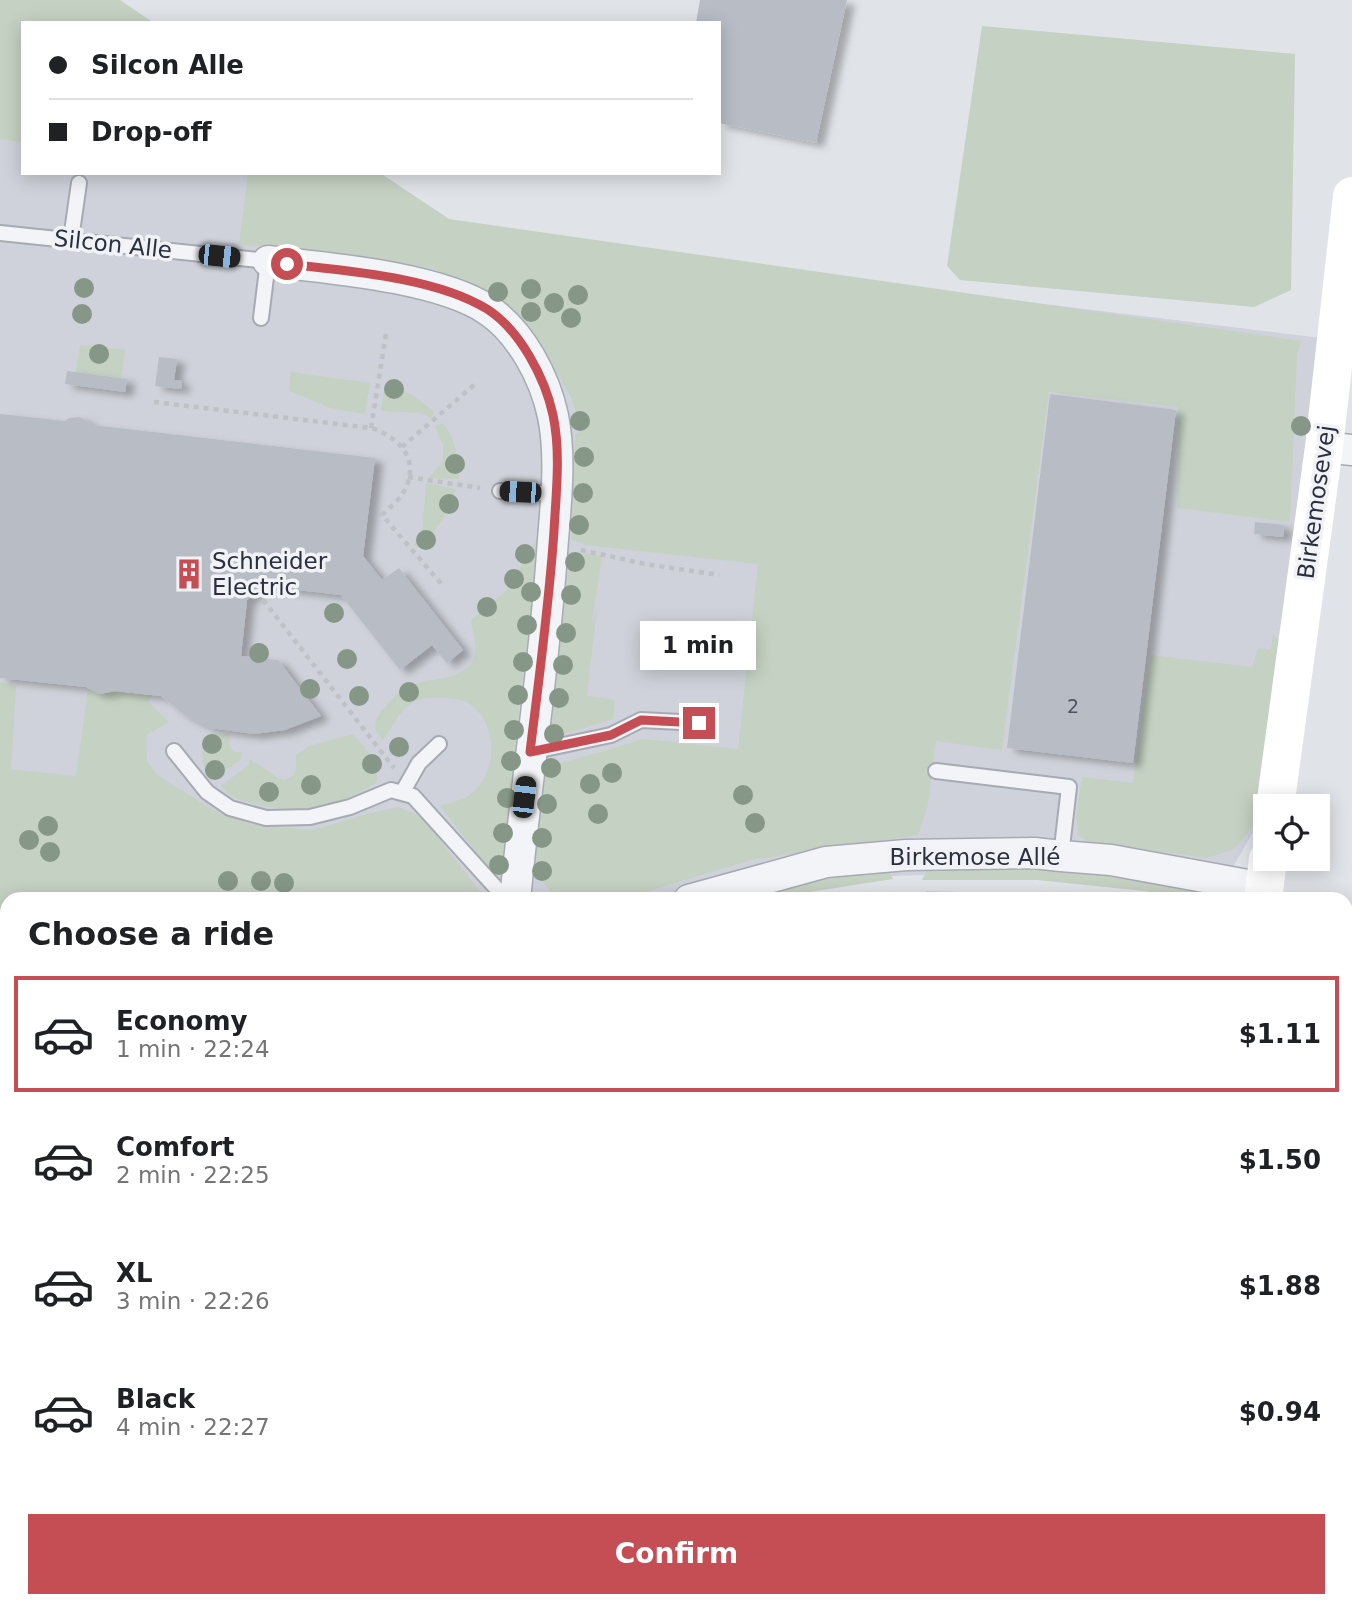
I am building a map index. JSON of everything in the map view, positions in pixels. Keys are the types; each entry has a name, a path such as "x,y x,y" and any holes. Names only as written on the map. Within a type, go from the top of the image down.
{"street":[{"name":"Birkemosevej","path":"1277,794 1338,449 1352,196"},
{"name":"Silcon Alle","path":"268,261 414,282 456,295 489,310 520,341 543,381 553,416 558,465 548,612 516,892"},
{"name":"Birkemose Allé","path":"718,892 825,862 906,855 1034,853 1111,860 1265,882"}],"lane":[{"path":"71,239 79,183"},
{"name":"Silcon Alle","path":"0,233 268,261"},
{"path":"261,318 268,261"},
{"path":"500,491 556,494"},
{"path":"530,752 611,735 641,720 699,723"},
{"path":"405,789 419,763 439,744"},
{"path":"174,751 207,792 230,808 265,818 310,817 350,807 391,790 405,789 500,892"},
{"path":"936,771 1069,787 1061,856"}],"path":[{"path":"371,428 386,334"},
{"path":"402,447 474,385"},
{"path":"154,402 371,428 390,434 410,461 402,495 382,515 444,587"},
{"path":"408,477 500,491"},
{"path":"553,545 645,564 719,575"},
{"path":"257,592 405,789"}],"shaded area":[{"path":"21,120 21,175 319,175 445,230 1321,338 1264,794 1253,794 1253,832 1219,892 1186,892 993,873 858,877 785,892 0,892 0,121"}],"green space":[{"path":"0,0 120,0 151,21 21,21 21,142 0,139"},
{"path":"982,26 1295,54 1291,290 1254,307 960,280 947,266"},
{"path":"248,175 383,175 449,219 1301,341 1297,356 1290,522 1177,508 1178,407 1049,392 1002,750 936,741 927,809 918,835 751,860 646,892 551,892 541,880 535,860 545,768 644,739 738,749 758,564 586,545 571,540 575,434 583,430 570,395 542,349 508,314 462,283 432,268 239,244"},
{"path":"80,345 125,350 121,378 76,372"},
{"path":"291,372 370,383 365,414 331,408 289,391"},
{"path":"385,385 405,391 417,399 434,412 431,418 419,413 381,410"},
{"path":"443,423 454,443 459,479 429,478 443,461 443,444 435,426"},
{"path":"426,483 456,489 442,521 419,548 413,545 422,533"},
{"path":"537,540 541,544 521,690 501,884 440,806 466,797 477,789 484,778 491,752 487,725 480,713 461,700 430,698 408,706 382,740 375,725 384,708 406,688 455,675 468,667 475,651 471,620 506,591"},
{"path":"571,552 602,556 591,628 597,607 587,696 615,700 613,719 549,739 548,712"},
{"path":"1273,635 1282,643 1262,794 1253,794 1253,827 1234,849 1207,858 1090,842 1079,836 1076,818 1082,777 1133,783 1150,655 1252,667 1258,648 1271,650"},
{"path":"0,682 16,686 11,769 76,776 88,689 152,696 148,702 169,722 148,734 147,761 157,775 215,811 256,825 314,830 399,807 423,818 481,892 0,892"},
{"path":"211,733 230,734 229,746 234,752 243,752 240,760 211,781 205,770 202,751"},
{"path":"353,734 374,762 377,782 347,798 315,807 281,808 240,800 221,786 248,765 250,759 285,780 294,775 296,755 309,746"},
{"path":"938,866 1073,868 1201,885 1214,892 1151,892 1037,880 922,880 928,869"},
{"path":"887,868 893,879 809,892 753,892 849,872"}],"building":[{"path":"700,0 847,0 816,143 721,123 721,21 696,21"},
{"path":"159,357 177,359 174,380 182,381 181,389 155,386"},
{"path":"67,371 127,379 125,392 65,384"},
{"path":"1050,394 1176,410 1133,763 1007,748"},
{"name":"Schneider Electric","path":"0,414 65,421 80,417 92,425 375,458 363,556 382,580 399,568 463,650 447,663 432,645 400,670 341,595 264,586 247,600 241,656 278,660 321,716 285,730 254,734 211,728 185,715 161,696 116,691 99,694 86,687 0,678"},
{"path":"1255,522 1284,525 1283,537 1254,534"}],"place":[{"name":"Schneider Electric","path":"189,574"}],"route":[{"path":"287,264 414,282 456,295 489,310 520,341 543,381 553,416 558,465 548,612 530,752 611,735 641,720 699,723"}]}
